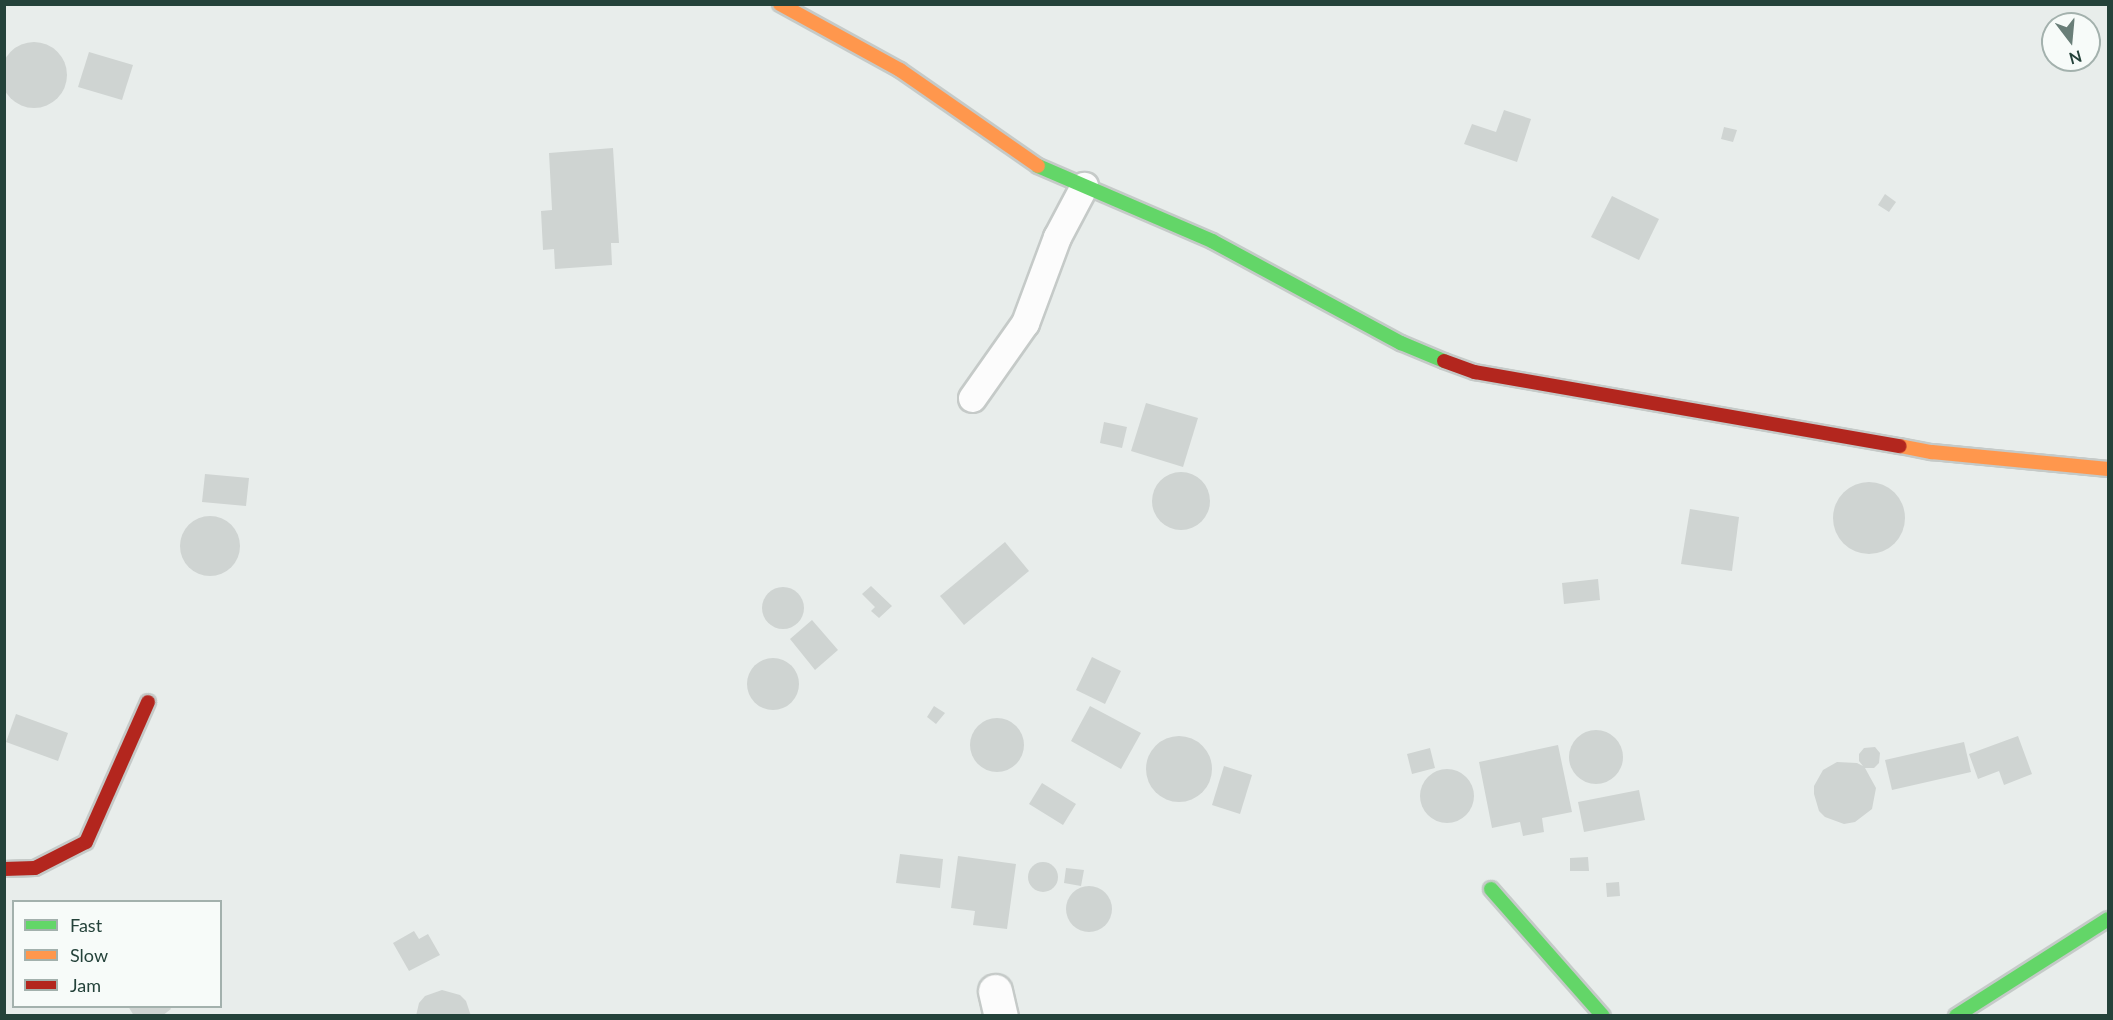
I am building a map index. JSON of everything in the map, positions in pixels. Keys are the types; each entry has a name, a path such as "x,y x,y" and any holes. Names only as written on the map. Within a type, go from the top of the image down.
{"street":[{"path":"780,4 900,70 1037,165 1212,241 1401,343 1440,360 1475,372 1932,452 2109,469"},
{"path":"4,869 34,868 86,842 147,702"},
{"path":"1491,889 1603,1016"},
{"path":"1956,1016 2109,919"}],"lane":[{"path":"972,398 1025,323 1057,237 1084,186"}],"building":[{"path":"34,42 47,45 57,52 64,62 67,75 64,88 57,98 47,105 34,108 21,105 11,98 4,88 1,75 4,62 11,52 21,45"},
{"path":"89,52 133,65 122,100 78,87"},
{"path":"1504,110 1531,119 1517,162 1464,144 1472,124 1496,132"},
{"path":"1724,127 1737,130 1733,142 1721,139"},
{"path":"613,148 619,243 611,243 612,265 555,269 554,249 543,250 541,211 552,210 549,153"},
{"path":"1885,194 1896,202 1889,212 1878,205"},
{"path":"1612,196 1659,219 1639,260 1591,237"},
{"path":"1146,403 1198,418 1183,467 1131,451"},
{"path":"1104,422 1127,427 1122,448 1100,443"},
{"path":"1181,472 1192,474 1205,485 1210,501 1208,512 1197,525 1181,530 1170,528 1157,517 1152,501 1154,490 1165,477"},
{"path":"205,474 249,478 246,506 202,502"},
{"path":"1876,482 1895,492 1903,504 1905,518 1903,532 1895,544 1883,552 1862,554 1843,544 1835,532 1833,511 1843,492 1855,484"},
{"path":"1690,509 1739,517 1732,571 1681,564"},
{"path":"204,516 216,516 227,521 235,529 240,546 238,558 227,571 216,576 204,576 193,571 185,563 180,552 180,540 185,529 193,521"},
{"path":"1005,542 1029,571 964,625 940,596"},
{"path":"1598,579 1600,600 1564,604 1562,583"},
{"path":"871,586 892,606 879,618 871,611 875,607 862,594"},
{"path":"783,587 791,588 798,593 803,600 803,616 798,623 791,628 783,629 775,628 768,623 763,616 762,608 763,600 768,593 775,588"},
{"path":"812,620 838,650 815,670 790,639"},
{"path":"1092,657 1121,671 1105,704 1076,690"},
{"path":"768,658 778,658 792,665 799,684 792,703 778,710 768,710 758,706 751,699 747,689 747,679 751,669 758,662"},
{"path":"934,706 945,713 936,724 927,717"},
{"path":"1090,706 1141,733 1121,769 1071,741"},
{"path":"16,714 68,733 58,761 6,742"},
{"path":"997,718 1007,720 1016,726 1022,735 1024,745 1022,755 1016,764 1007,770 997,772 987,770 978,764 972,755 970,745 972,735 978,726 987,720"},
{"path":"1591,730 1601,730 1611,734 1619,742 1623,757 1619,772 1611,780 1601,784 1591,784 1581,780 1573,772 1569,762 1569,752 1573,742 1581,734"},
{"path":"1179,736 1192,739 1202,746 1209,756 1212,769 1209,782 1202,792 1192,799 1179,802 1166,799 1156,792 1149,782 1146,769 1149,756 1156,746 1166,739"},
{"path":"2018,736 2032,774 2004,785 1999,771 1978,779 1969,754"},
{"path":"1964,742 1971,772 1892,790 1885,760"},
{"path":"1558,745 1572,812 1542,818 1544,832 1523,836 1520,822 1492,828 1479,762"},
{"path":"1875,747 1880,753 1879,763 1874,768 1865,768 1876,788 1872,809 1855,822 1844,824 1825,817 1819,811 1814,794 1814,786 1823,770 1837,762 1857,763 1863,766 1859,761 1859,754 1864,748"},
{"path":"1430,748 1435,768 1412,774 1407,754"},
{"path":"1224,766 1252,775 1240,814 1212,805"},
{"path":"1447,769 1457,771 1466,777 1472,786 1474,796 1472,806 1466,815 1457,821 1447,823 1437,821 1428,815 1422,806 1420,796 1422,786 1428,777 1437,771"},
{"path":"1042,783 1076,804 1063,825 1029,804"},
{"path":"1639,790 1645,820 1584,832 1578,802"},
{"path":"900,854 943,859 940,888 896,883"},
{"path":"958,856 1016,864 1007,929 973,925 975,911 951,908"},
{"path":"1588,857 1589,871 1570,871 1570,858"},
{"path":"1043,862 1054,866 1058,877 1054,888 1043,892 1032,888 1028,877 1032,866"},
{"path":"1066,868 1084,870 1081,886 1064,883"},
{"path":"1619,882 1620,896 1607,897 1606,883"},
{"path":"1094,886 1106,892 1111,900 1111,918 1106,926 1098,931 1084,932 1076,929 1069,922 1066,904 1069,896 1076,889"},
{"path":"414,931 419,939 428,934 440,955 409,971 393,943"},
{"path":"442,990 460,995 466,1001 471,1016 416,1016 419,1003 425,996"},
{"path":"129,1008 171,1009 162,1016 134,1016"}],"traffic: fast":[{"path":"1038,166 1212,241 1401,343 1444,361"},
{"path":"1491,889 1603,1016"},
{"path":"1956,1016 2108,919"}],"traffic: slow":[{"path":"780,4 900,70 1038,166"},
{"path":"1900,446 1932,452 2108,469"}],"traffic: jam":[{"path":"1444,361 1475,372 1900,446"},
{"path":"4,869 35,868 86,842 148,702"}]}
